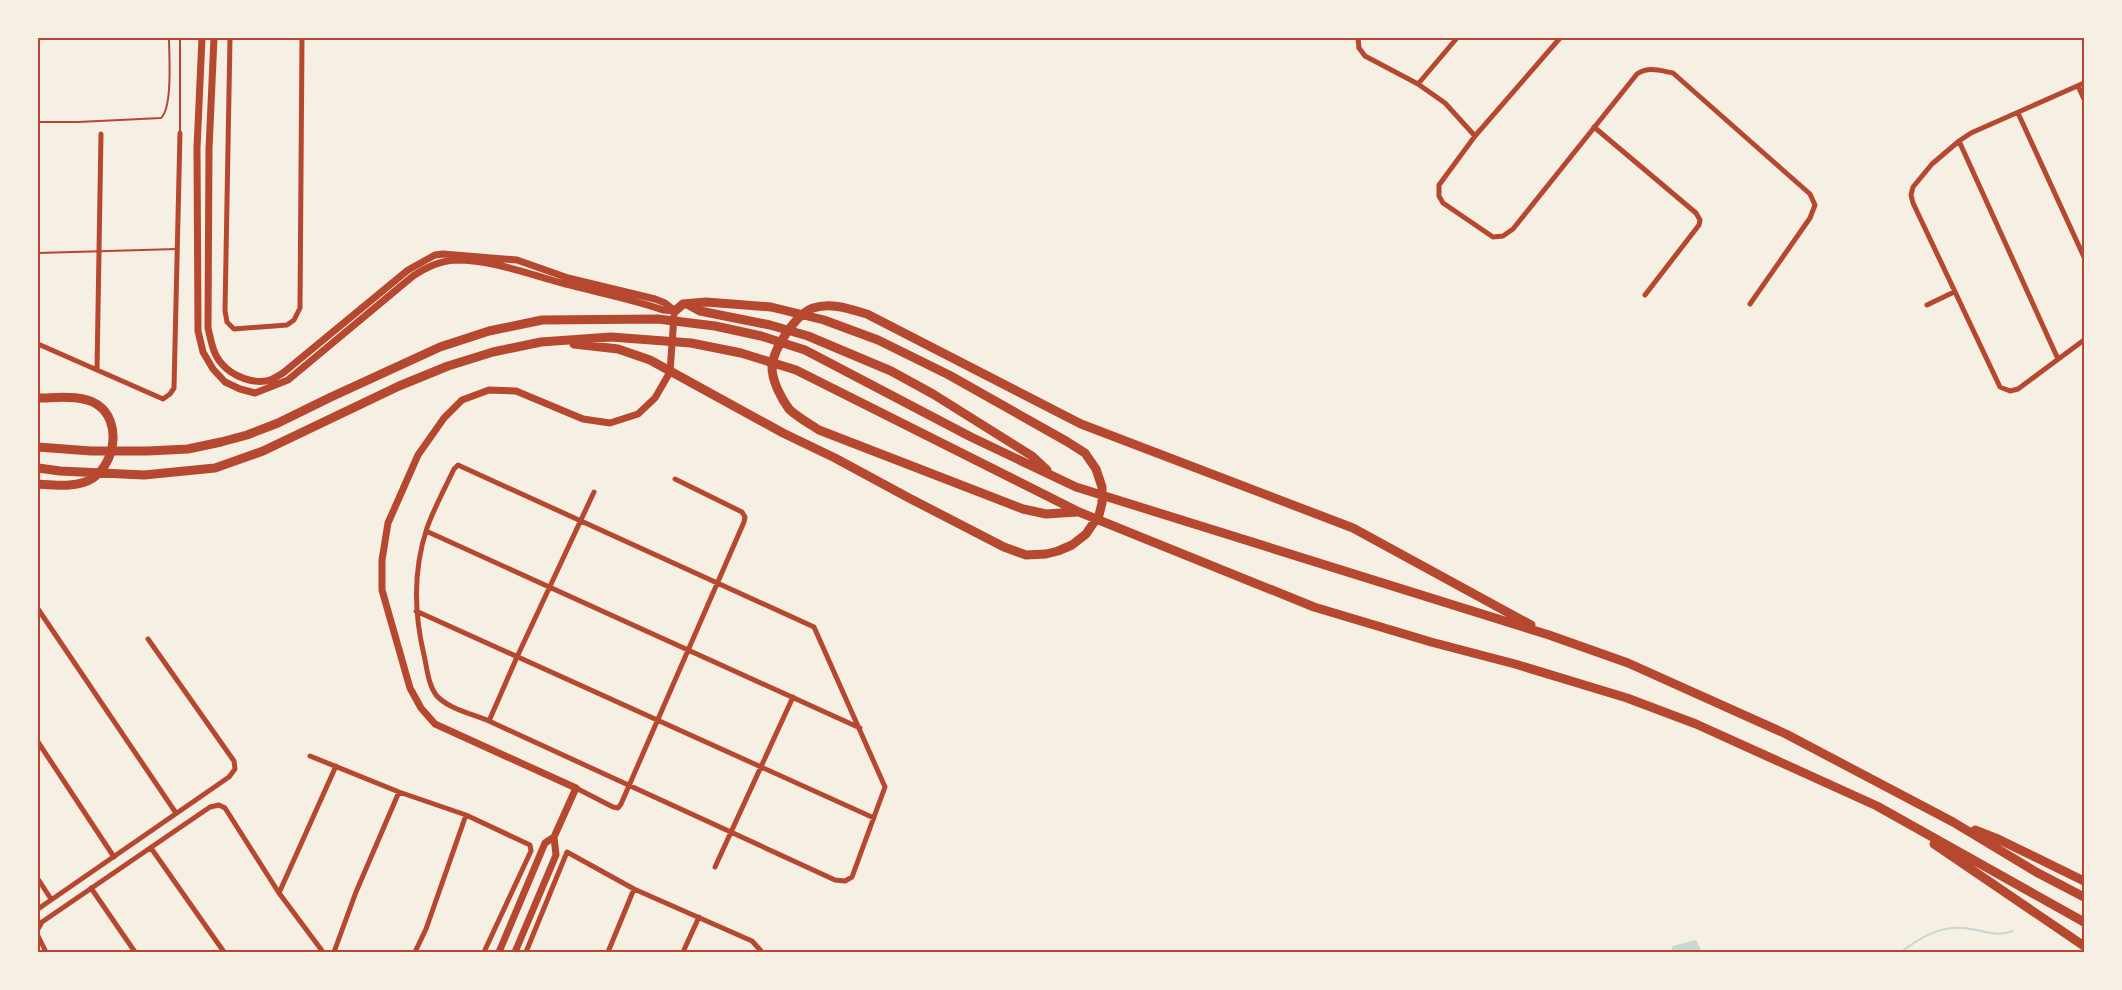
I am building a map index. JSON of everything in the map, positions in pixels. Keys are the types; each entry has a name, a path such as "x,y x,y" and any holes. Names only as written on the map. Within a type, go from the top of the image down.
{"highway":[{"path":"541,342 618,349 650,360 909,498 1004,547 1026,555 1046,554 1072,544 1086,534 1098,514 1102,503 1102,487 1096,470 1085,453 949,375 878,340 824,320 771,307 706,302 689,305"},
{"path":"675,310 683,304 700,310 770,325 808,336 891,371 933,394 1032,456 1055,478"},
{"path":"1079,512 1046,514 1023,509 819,430 790,410 777,389 772,366 778,349 798,318 813,308 836,306 867,314 1081,424 1353,528 1549,635"},
{"path":"38,447 91,451 188,449 247,435 278,423 440,347 489,331 542,320 658,319 715,326 761,336 805,350 1076,487 1549,635 1628,663 1786,734 1953,822 2036,872 2085,897"},
{"path":"38,468 144,475 215,468 263,451 399,386 448,366 493,352 541,342 612,337 691,343 741,353 796,370 1079,512 1314,607 1627,698 1696,724 1877,806 2085,922"},
{"path":"38,398 80,399 98,405 109,418 113,434 112,453 104,469 91,479 74,484 38,484"},
{"path":"1877,806 2085,946"},
{"path":"1953,822 1998,838 2085,881"}],"street":[{"path":"202,38 197,148 198,331 203,352 213,369 225,382 255,393 288,380 413,276 430,265 444,262 457,260 517,269 663,310 675,310"},
{"path":"214,38 209,149 208,328 212,346 221,364 235,374 254,382 270,380 283,373 408,270 435,255 517,260 568,278 665,303 675,310"},
{"path":"230,38 225,311 227,322 234,329 258,329 287,325 294,320 300,308 302,38"},
{"path":"1358,38 1359,48 1365,56 1418,84 1445,103 1475,136"},
{"path":"1418,84 1457,38"},
{"path":"1560,38 1475,136 1439,185 1438,191 1443,203 1493,237 1501,237 1513,229 1637,74 1647,69 1673,73 1810,194 1815,205 1810,219 1750,304"},
{"path":"2085,83 1959,141 1932,164 1913,187 1911,195 1995,380 2005,390 2018,389 2085,340"},
{"path":"2078,86 2085,99"},
{"path":"2018,113 2085,257"},
{"path":"1594,128 1696,213 1700,220 1699,225 1645,295"},
{"path":"38,344 163,399 170,394 174,388 180,133"},
{"path":"97,370 101,134"},
{"path":"1959,141 2058,359"},
{"path":"1928,305 1954,292"},
{"path":"675,310 670,372 655,398 638,414 610,423 583,419 516,391 489,390 462,400 444,418 418,455 388,523 382,560 382,590 410,688 421,708 435,724 618,808 689,650 745,517 742,513 675,479"},
{"path":"458,465 581,522 814,627 885,787 852,877 845,881 835,880 489,721 446,704 436,694 430,683 416,611 416,582 426,531 454,469 458,465"},
{"path":"489,721 594,492"},
{"path":"426,531 860,728"},
{"path":"38,609 176,813"},
{"path":"416,611 874,818"},
{"path":"38,909 229,777 235,769 234,761 148,639"},
{"path":"715,867 793,697"},
{"path":"38,742 114,857"},
{"path":"310,756 399,792 466,815 530,845 531,851 484,952"},
{"path":"279,893 336,766"},
{"path":"515,952 556,855 554,837 576,788"},
{"path":"334,952 356,892 399,792"},
{"path":"38,928 42,922 210,807 219,805 225,808 279,893 323,952"},
{"path":"415,952 426,929 466,815"},
{"path":"499,952 545,843 554,837"},
{"path":"151,848 224,952"},
{"path":"526,952 567,852 634,889 752,941 762,952"},
{"path":"38,879 51,899"},
{"path":"91,888 135,952"},
{"path":"608,952 634,889"},
{"path":"683,952 699,918"},
{"path":"38,936 46,952"}],"lane":[{"path":"38,122 162,118 167,110 169,38"},
{"path":"180,38 180,133"},
{"path":"38,253 177,249"}],"shaded area":[{"path":"1696,940 1702,952 1670,952 1673,946"}],"waterway":[{"path":"1901,952 1922,938 1945,929 1962,928 1999,934 2013,931"}]}
